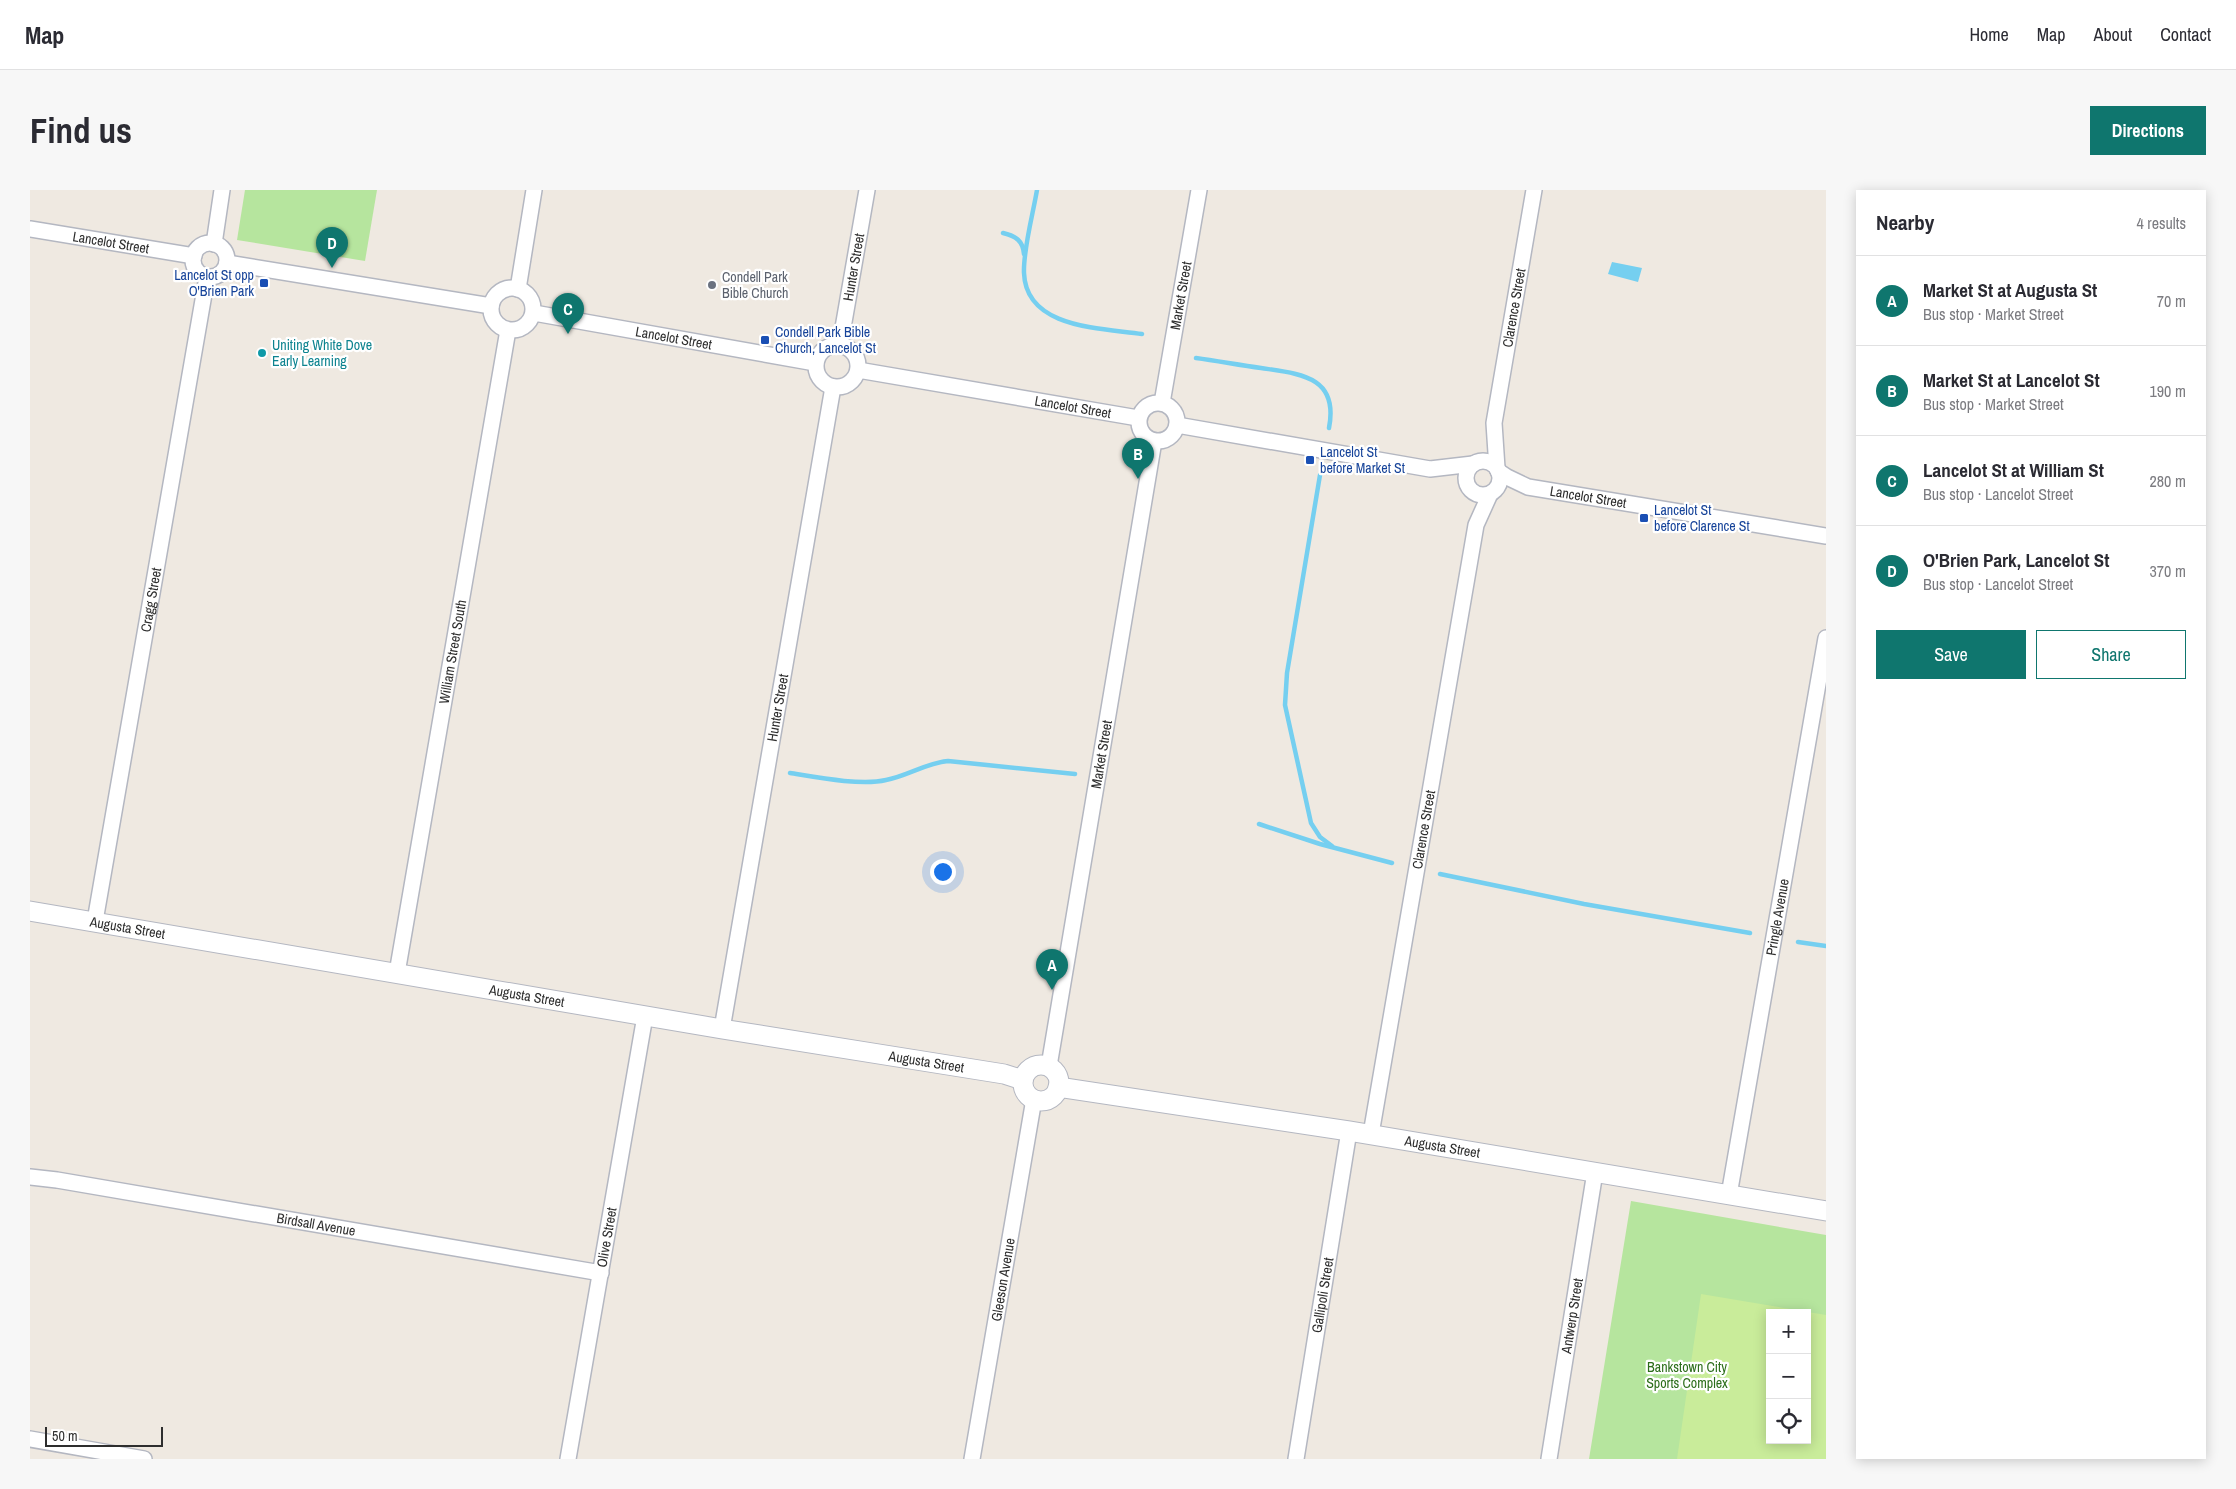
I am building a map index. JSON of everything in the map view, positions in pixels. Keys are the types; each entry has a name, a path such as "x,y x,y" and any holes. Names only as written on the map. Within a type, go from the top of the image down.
{"street":[{"path":"214,244 222,190"},
{"path":"518,289 534,190"},
{"name":"Hunter Street","path":"840,345 867,190"},
{"name":"Market Street","path":"1162,403 1199,190"},
{"name":"Clarence Street","path":"1497,469 1494,423 1534,190"},
{"name":"Lancelot Street","path":"30,229 194,256"},
{"path":"214,244 224,250 227,263 226,268 218,276 207,277 196,269 194,256 204,245 214,244"},
{"path":"227,263 491,306"},
{"name":"Cragg Street","path":"96,921 207,277"},
{"path":"518,289 524,291 532,300 534,313 527,325 521,329 508,330 502,328 493,318 491,306 494,299 504,290 518,289"},
{"name":"Lancelot Street","path":"534,313 815,363"},
{"name":"William Street South","path":"397,973 508,330"},
{"path":"840,345 852,351 858,363 858,370 851,382 846,385 833,387 821,381 815,370 815,363 821,351 827,347 840,345"},
{"name":"Lancelot Street","path":"858,370 1138,418"},
{"name":"Hunter Street","path":"722,1029 833,387"},
{"path":"1162,403 1174,411 1177,425 1173,434 1167,439 1154,441 1145,437 1140,431 1138,418 1147,405 1162,403"},
{"name":"Clarence Street","path":"1474,463 1494,423"},
{"path":"1177,425 1430,469 1479,495 1491,493 1499,482 1497,469 1487,462 1430,469"},
{"name":"Market Street","path":"1049,1066 1154,441"},
{"path":"1469,489 1466,475 1474,463"},
{"name":"Lancelot Street","path":"1497,469 1507,477 1528,487 1826,536"},
{"name":"Lancelot Street","path":"1491,493 1528,487"},
{"name":"Clarence Street","path":"1469,489 1476,525"},
{"name":"Clarence Street","path":"1372,1134 1476,525 1491,493"},
{"name":"Pringle Avenue","path":"1729,1195 1826,638"},
{"name":"Augusta Street","path":"30,911 722,1029 1004,1074 1023,1080"},
{"name":"Olive Street","path":"568,1459 645,1016"},
{"path":"1039,1065 1049,1066 1057,1075 1058,1087 1056,1092 1046,1100 1034,1099 1026,1094 1023,1080 1030,1068 1039,1065"},
{"name":"Augusta Street","path":"1058,1087 1349,1130 1826,1211"},
{"name":"Gleeson Avenue","path":"972,1459 1034,1099"},
{"name":"Gallipoli Street","path":"1296,1459 1349,1130"},
{"name":"Antwerp Street","path":"1549,1459 1595,1172"},
{"name":"Birdsall Avenue","path":"30,1177 322,1224 601,1273"},
{"path":"30,1439 144,1459"}],"green space":[{"path":"245,190 377,190 365,261 237,240"},
{"name":"Bankstown City Sports Complex","path":"1631,1201 1826,1235 1826,1459 1589,1459"},
{"path":"1701,1294 1790,1309 1766,1309 1766,1444 1811,1444 1811,1312 1826,1315 1826,1459 1677,1459"}],"water":[{"path":"1612,262 1642,268 1638,282 1608,274"}],"waterway":[{"path":"1037,190 1027,243 1024,273 1028,291 1038,305 1052,315 1069,322 1088,327 1142,334"},
{"path":"1003,233 1018,240 1024,254"},
{"path":"1196,358 1289,373 1313,381 1322,388 1328,398 1331,411 1329,428"},
{"path":"1320,475 1287,673 1285,705 1311,823 1320,837 1332,846"},
{"path":"790,773 838,780 876,782 894,778 932,764 948,761 1075,774"},
{"path":"1259,824 1320,844 1392,863"},
{"path":"1440,874 1584,904 1750,933"},
{"path":"1798,942 1826,946"}],"place":[{"name":"O'Brien Park, Lancelot St","path":"332,268"},
{"name":"Lancelot St opp O'Brien Park","path":"264,283"},
{"name":"Condell Park Bible Church","path":"712,285"},
{"name":"Lancelot St at William St","path":"568,334"},
{"name":"Condell Park Bible Church, Lancelot St","path":"765,340"},
{"name":"Uniting White Dove Early Learning","path":"262,353"},
{"name":"Lancelot St before Market St","path":"1310,460"},
{"name":"Market St at Lancelot St","path":"1138,479"},
{"name":"Lancelot St before Clarence St","path":"1644,518"},
{"name":"Market St at Augusta St","path":"1052,990"}]}
